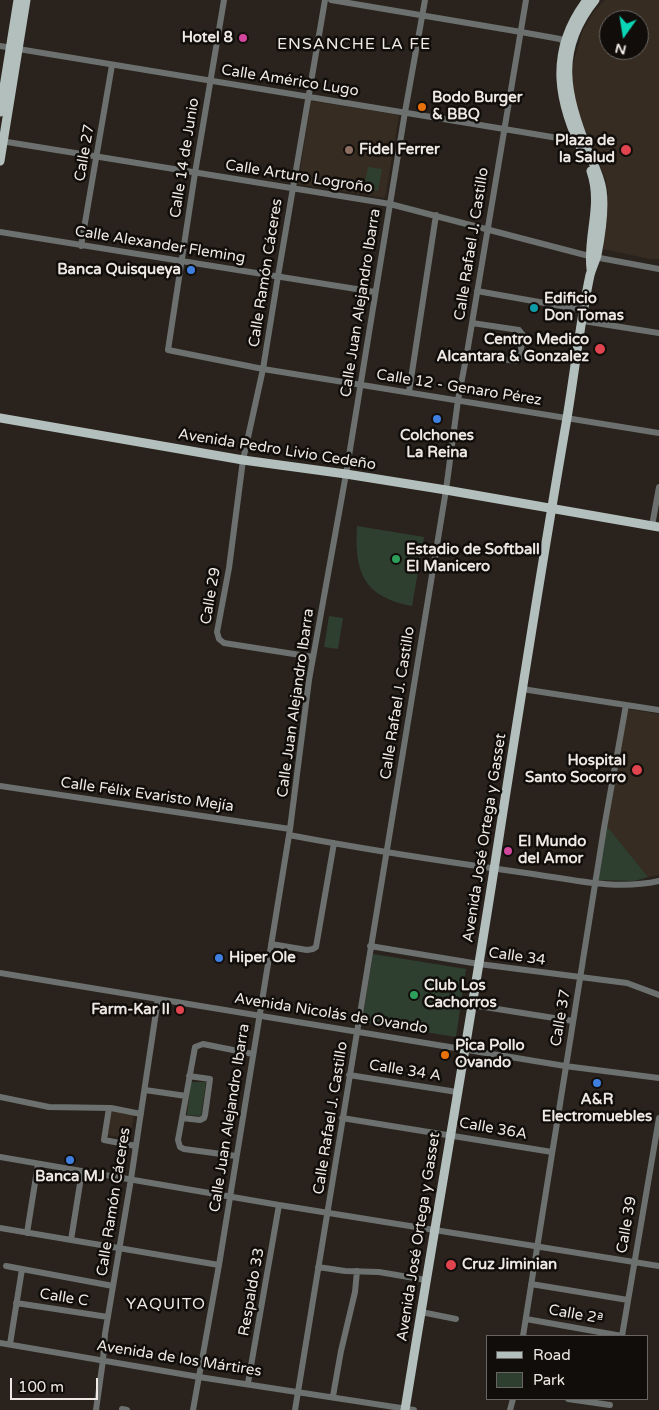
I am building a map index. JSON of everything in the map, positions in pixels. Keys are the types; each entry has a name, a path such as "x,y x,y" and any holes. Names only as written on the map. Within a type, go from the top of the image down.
{"main road":[{"path":"0,161 15,49 18,0"},
{"path":"0,112 26,0"},
{"name":"Avenida José Ortega y Gasset","path":"587,0 575,17 560,78 566,108 576,141 590,169 595,186 596,206 593,256"},
{"name":"Avenida José Ortega y Gasset","path":"408,1409 434,1229 479,964 550,508 593,256 603,210 602,190 598,173 588,153 572,108 568,87 568,44 595,0"},
{"name":"Avenida Pedro Livio Cedeño","path":"0,418 243,460 346,474 656,526"}],"street":[{"name":"Calle 14 de Junio","path":"168,350 194,173 224,0"},
{"name":"Calle Ramón Cáceres","path":"243,460 264,369 325,0"},
{"path":"331,0 521,32 568,44"},
{"name":"Calle Juan Alejandro lbarra","path":"193,1410 219,1265 289,832 313,657 346,474 404,112 425,0"},
{"name":"Calle Rafael J. Castillo","path":"295,1410 446,490 458,400 526,0"},
{"name":"Calle Américo Lugo","path":"0,46 576,141"},
{"name":"Calle 27","path":"81,246 112,65"},
{"name":"Calle Arturo Logroño","path":"2,141 390,204 593,256 659,269"},
{"path":"576,141 588,153"},
{"path":"409,392 436,215"},
{"name":"Calle Alexander Fleming","path":"0,232 375,292"},
{"path":"477,291 584,310"},
{"path":"583,320 659,333"},
{"path":"467,353 515,361 520,357 523,335 520,330 472,323"},
{"name":"Calle 12 - Genaro Pérez","path":"168,350 264,369 659,433"},
{"name":"Calle 29","path":"243,460 229,568 217,632 219,640 224,644 313,657"},
{"path":"656,526 659,488"},
{"path":"522,689 659,710"},
{"name":"Calle 37","path":"523,1335 626,705"},
{"name":"Calle Félix Evaristo Mejía","path":"0,786 289,832 334,843 386,852 596,884 625,885 659,881"},
{"path":"271,944 307,950 316,947 334,843"},
{"name":"Calle 34","path":"370,946 479,964 627,984 659,995"},
{"name":"Avenida Nicolás de Ovando","path":"0,973 566,1066 659,1078"},
{"name":"Calle Ramón Cáceres","path":"96,1410 104,1360 108,1317 158,999"},
{"path":"472,1005 573,1021"},
{"path":"236,1156 180,1148 178,1140 195,1047 199,1045 253,1054"},
{"name":"Calle 34 A","path":"349,1075 457,1092"},
{"path":"182,1118 200,1120 205,1115 210,1079 189,1076"},
{"path":"145,1090 186,1096"},
{"path":"0,1097 49,1107 109,1108 141,1114"},
{"path":"109,1108 104,1140 136,1146"},
{"name":"Calle 36A","path":"342,1118 552,1152"},
{"name":"Calle 39","path":"622,1335 659,1118"},
{"path":"0,1157 659,1266"},
{"path":"27,1233 38,1164"},
{"path":"71,1240 82,1171"},
{"name":"Respaldo 33","path":"248,1383 279,1204"},
{"path":"0,1228 219,1265"},
{"path":"6,1266 113,1286"},
{"path":"318,1267 379,1272 426,1280"},
{"path":"10,1344 22,1269"},
{"path":"333,1396 341,1351 352,1309 357,1271"},
{"path":"531,1284 628,1300"},
{"name":"Calle C","path":"16,1303 108,1317"},
{"path":"421,1312 456,1319"},
{"name":"Calle 2ª","path":"526,1319 616,1335"},
{"name":"Avenida de los Mártires","path":"0,1343 200,1377 408,1409"},
{"path":"575,1400 610,1405"}],"shaded area":[{"name":"Plaza de la Salud","path":"605,0 659,0 659,259 650,259 603,249 601,242 608,193 606,180 572,99 571,81 573,64 583,30 593,13"},
{"name":"Fidel Ferrer","path":"311,101 399,115 385,198 298,184"},
{"name":"Hospital Santo Socorro","path":"626,709 659,714 659,875 648,877 606,825"},
{"path":"111,1110 134,1113 130,1139 107,1135"}],"green space":[{"path":"368,167 382,169 378,191 364,188"},
{"path":"357,526 424,537 412,606 383,596 365,580 360,570 358,557"},
{"path":"329,616 343,618 338,649 324,647"},
{"path":"606,825 648,877 634,881 596,880"},
{"name":"Club Los Cachorros","path":"373,954 466,969 456,1037 362,1022"},
{"path":"191,1082 206,1082 201,1116 187,1115"}],"place":[{"name":"Hotel 8","path":"243,38"},
{"name":"Bodo Burger & BBQ","path":"422,107"},
{"name":"Fidel Ferrer","path":"349,150"},
{"name":"Plaza de la Salud","path":"626,150"},
{"name":"Banca Quisqueya","path":"191,270"},
{"name":"Edificio Don Tomas","path":"534,308"},
{"name":"Centro Medico Alcantara & Gonzalez","path":"600,349"},
{"name":"Colchones La Reina","path":"437,419"},
{"name":"Estadio de Softball El Manicero","path":"396,559"},
{"name":"Hospital Santo Socorro","path":"637,770"},
{"name":"El Mundo del Amor","path":"508,851"},
{"name":"Hiper Ole","path":"219,958"},
{"name":"Club Los Cachorros","path":"414,995"},
{"name":"Farm-Kar II","path":"180,1010"},
{"name":"Pica Pollo Ovando","path":"445,1055"},
{"name":"A&R Electromuebles","path":"597,1083"},
{"name":"Banca MJ","path":"70,1160"},
{"name":"Cruz Jiminian","path":"451,1265"}],"district":[{"name":"ENSANCHE LA FE","path":"354,45"},
{"name":"YAQUITO","path":"166,1305"}]}
